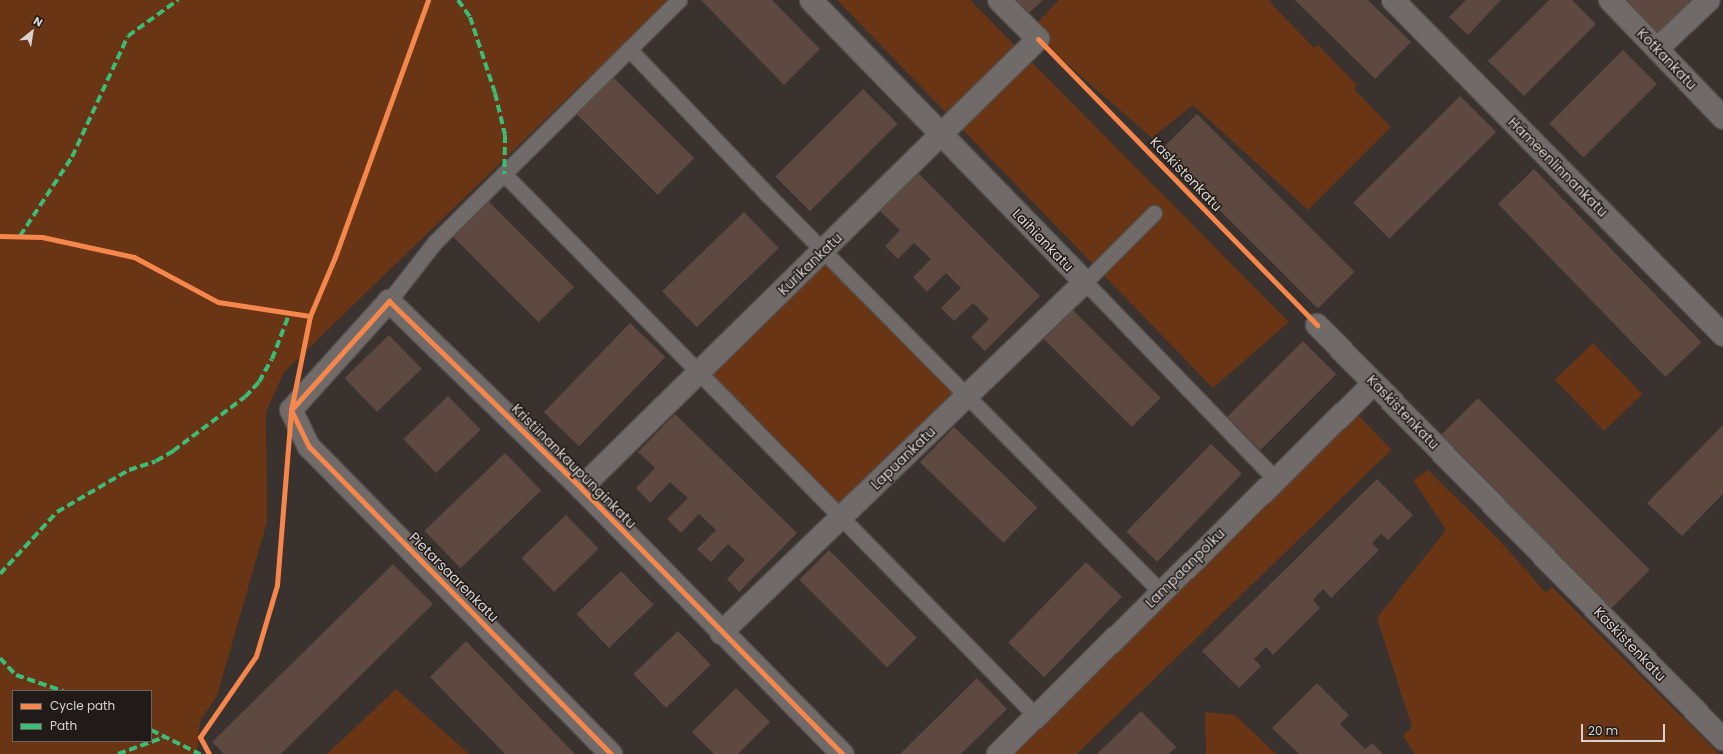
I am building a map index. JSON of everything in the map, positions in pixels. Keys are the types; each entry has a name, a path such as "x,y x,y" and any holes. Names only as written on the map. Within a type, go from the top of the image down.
{"street":[{"name":"Laihiankatu","path":"811,0 1085,282"},
{"name":"Kurikankatu","path":"581,488 1038,40 999,0"},
{"name":"Hämeenlinnankatu","path":"1393,0 1723,335"},
{"name":"Kotkankatu","path":"1610,0 1723,118"},
{"path":"1657,50 1709,0"},
{"name":"Lapuankatu","path":"721,633 1085,282"},
{"name":"Pietarsaarenkatu","path":"389,301 291,410 309,447 611,754"},
{"name":"Kristiinankaupunginkatu","path":"389,301 581,488 721,633 842,754"},
{"name":"Kaskistenkatu","path":"1318,325 1723,739"},
{"name":"Lampaanpolku","path":"998,754 1374,383"}],"lane":[{"path":"389,301 435,242 679,0"},
{"path":"629,49 823,250 1161,592"},
{"path":"504,174 1036,716"},
{"path":"1085,282 1154,213"},
{"name":"Laihiankatu","path":"1085,282 1276,479"}],"shaded area":[{"path":"0,0 669,0 284,372 266,412 267,522 217,696 200,721 197,754 0,754"},
{"path":"837,0 970,0 1289,322 1213,388"},
{"path":"1059,0 1268,0 1314,48 1318,45 1357,85 1354,89 1391,127 1308,210 1193,105 1152,138 1029,31"},
{"path":"823,250 968,395 844,519 699,374"},
{"path":"1593,343 1642,394 1604,431 1555,380"},
{"path":"1354,411 1392,450 1077,754 1011,754 1005,748"},
{"path":"1428,470 1501,542 1546,593 1552,587 1719,754 1415,754 1403,736 1412,727 1377,618 1446,530 1413,480"},
{"path":"396,689 469,754 327,754"},
{"path":"1205,712 1235,715 1276,754 1206,754"}],"building":[{"path":"701,0 772,0 820,49 784,85"},
{"path":"1016,0 1043,0 1029,13"},
{"path":"1295,0 1368,0 1411,42 1375,79"},
{"path":"1466,0 1501,0 1468,35 1449,17"},
{"path":"1549,0 1572,0 1596,24 1524,96 1488,61"},
{"path":"1620,0 1694,0 1656,37"},
{"path":"1623,50 1657,84 1583,157 1549,124"},
{"path":"613,77 694,158 658,195 576,114"},
{"path":"863,89 898,124 810,211 775,177"},
{"path":"1460,96 1496,132 1389,239 1353,203"},
{"path":"1197,114 1355,272 1318,308 1160,151"},
{"path":"1534,169 1701,342 1665,377 1498,204"},
{"path":"918,173 1040,296 985,351 971,337 989,319 973,303 954,321 941,308 961,288 946,273 927,292 913,277 931,259 914,243 898,259 885,246 900,230 880,211"},
{"path":"487,200 574,287 539,322 452,235"},
{"path":"744,212 779,248 697,327 662,291"},
{"path":"1073,310 1161,398 1132,427 1044,339"},
{"path":"630,323 665,357 579,446 544,412"},
{"path":"389,335 422,369 377,412 344,378"},
{"path":"1303,341 1336,374 1261,450 1227,417"},
{"path":"448,396 481,430 436,473 403,439"},
{"path":"1478,398 1650,570 1611,609 1439,437"},
{"path":"675,414 797,533 739,592 727,579 745,560 728,544 711,562 697,549 716,530 699,514 681,533 667,519 688,498 670,482 650,503 636,488 655,468 638,452"},
{"path":"1723,425 1723,494 1682,536 1647,503"},
{"path":"954,427 1037,508 1003,543 920,462"},
{"path":"1211,444 1242,474 1157,562 1126,532"},
{"path":"505,453 541,490 461,568 424,531"},
{"path":"1377,479 1413,515 1388,540 1381,534 1372,543 1379,550 1331,598 1323,589 1313,600 1320,608 1273,655 1266,647 1254,659 1261,666 1239,688 1202,651"},
{"path":"566,515 599,549 554,592 521,558"},
{"path":"829,550 917,638 887,667 799,580"},
{"path":"1086,562 1122,597 1044,677 1008,643"},
{"path":"393,564 433,604 281,754 224,754 212,742"},
{"path":"621,571 654,605 609,648 576,614"},
{"path":"678,631 711,665 666,708 633,674"},
{"path":"466,641 575,754 505,754 430,677"},
{"path":"977,678 1007,709 961,754 900,754"},
{"path":"1317,683 1349,715 1340,724 1365,749 1372,743 1383,754 1299,754 1272,728"},
{"path":"736,688 770,722 738,754 714,754 692,732"},
{"path":"1141,711 1176,747 1169,754 1097,754"}],"marked path":[{"path":"20,236 72,157 128,36 178,0"},
{"path":"458,0 470,17 495,93 505,135 504,174"},
{"path":"0,574 57,512 129,470 156,461 173,451 245,397 259,382 272,359 290,312"},
{"path":"0,658 16,675 60,690"},
{"path":"152,730 200,754"},
{"path":"152,742 165,737"},
{"path":"118,754 151,742"}],"cycle path":[{"path":"209,754 200,737 256,656 277,585 291,410 310,316 335,257 428,0"},
{"path":"1038,39 1317,325"},
{"path":"0,236 42,237 134,257 218,302 310,316"},
{"path":"611,754 309,447 291,410 389,301 581,488 842,754"}]}
